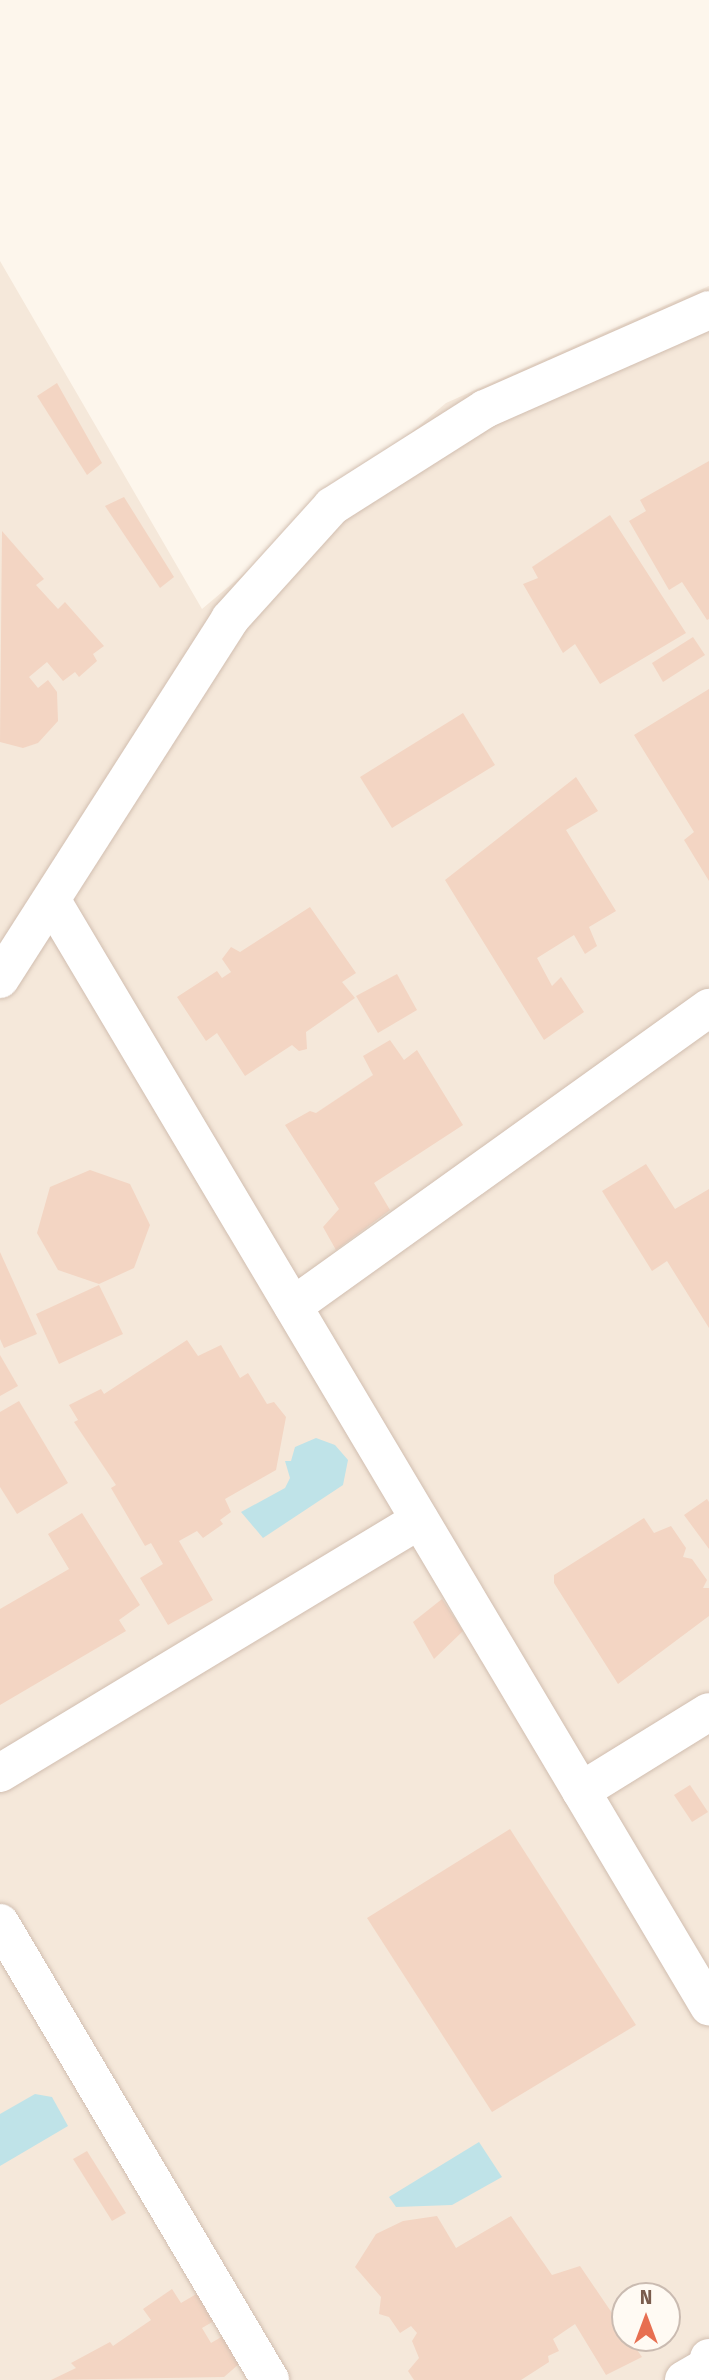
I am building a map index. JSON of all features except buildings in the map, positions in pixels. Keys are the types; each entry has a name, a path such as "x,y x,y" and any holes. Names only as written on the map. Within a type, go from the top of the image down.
{"street":[{"path":"0,979 230,619 332,506 485,409 709,310"},
{"path":"52,901 709,2006"},
{"path":"293,1306 709,1009"},
{"path":"0,1773 420,1520"},
{"path":"581,1791 709,1712"},
{"path":"0,1923 270,2380"}],"shaded area":[{"path":"0,261 202,609 446,403 709,286 709,2380 0,2380"}],"water":[{"path":"316,1438 335,1445 348,1460 343,1485 263,1538 241,1512 285,1488 290,1478 285,1461 291,1461 295,1447"},
{"path":"35,2094 52,2097 68,2126 0,2166 0,2114"},
{"path":"479,2142 502,2177 452,2205 396,2207 389,2197"}]}
